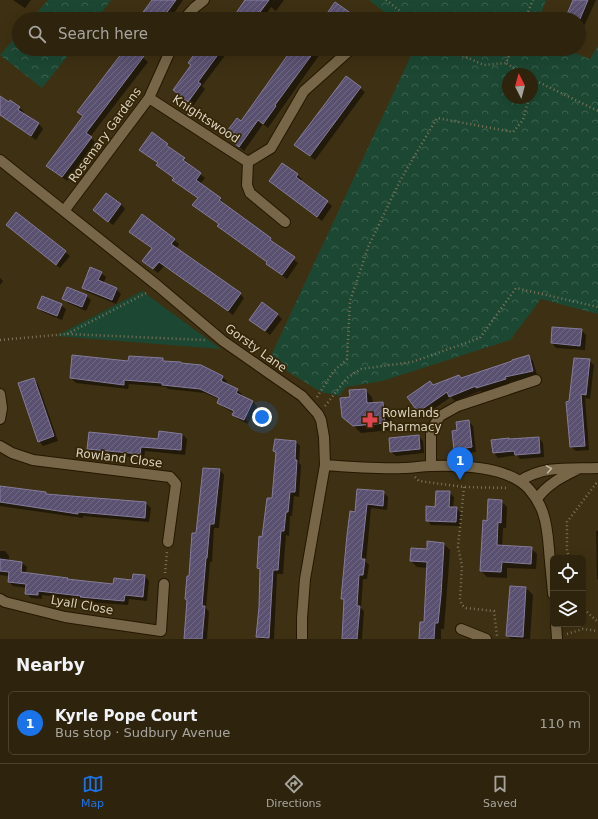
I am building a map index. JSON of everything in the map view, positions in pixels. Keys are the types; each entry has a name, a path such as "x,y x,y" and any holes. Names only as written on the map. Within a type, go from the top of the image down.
{"street":[{"path":"190,12 204,0"},
{"name":"Rosemary Gardens","path":"64,211 149,98 168,56"},
{"path":"285,222 250,193 247,185 248,162 271,148 304,91 343,56"},
{"name":"Knightswood","path":"149,98 248,162"},
{"name":"Gorsty Lane","path":"0,160 158,286 223,341 302,396 318,414 321,420 324,437 325,465 305,579 302,639"},
{"path":"430,466 431,430 440,416 458,406 536,380"},
{"path":"0,394 2,408 0,419"},
{"name":"Rowland Close","path":"0,446 12,453 33,460 170,477 176,484 168,542"},
{"path":"325,465 368,469 462,466 505,474 520,481 537,499 544,514 547,528 553,591"},
{"path":"520,481 530,475 552,468 598,468"},
{"path":"537,499 542,491 555,481 580,468"},
{"name":"Lyall Close","path":"2,603 162,635 164,584"},
{"path":"556,627 557,638"},
{"path":"461,629 486,639"}],"path":[{"path":"386,0 401,12"},
{"path":"528,12 533,0"},
{"path":"464,56 484,65 506,64 513,68"},
{"path":"506,64 509,56"},
{"path":"538,82 598,111"},
{"path":"311,405 333,372 348,359 350,301 369,244 401,179 437,118 513,132 523,120 527,104"},
{"path":"67,334 126,305 158,286"},
{"path":"318,414 347,378 361,369 412,362 480,338 516,288 598,307"},
{"path":"0,340 67,334 223,341"},
{"path":"406,468 419,481 464,487 529,489"},
{"path":"568,555 567,522 598,481"},
{"path":"464,487 458,547 462,566 460,599 462,605 466,608 494,611 497,639"},
{"path":"164,584 168,542"},
{"path":"586,611 598,622"},
{"path":"557,638 583,629 598,631"}],"green space":[{"path":"48,0 111,0 102,12 37,12"},
{"path":"369,0 546,0 542,12 384,12"},
{"path":"12,41 12,56 67,56 42,88 0,55"},
{"path":"598,46 598,314 541,299 510,340 382,381 346,387 339,396 321,392 269,360 411,56 582,56 590,59"},
{"path":"142,291 221,349 56,336"}],"building":[{"path":"152,0 176,0 167,12 143,12"},
{"path":"245,0 269,0 260,12 237,12"},
{"path":"573,0 588,0 583,12 568,12"},
{"path":"335,2 349,12 328,12"},
{"path":"120,56 144,56 86,133 92,137 62,177 46,166 83,116 77,112"},
{"path":"193,56 217,56 198,82 201,84 188,102 173,90 191,65 188,63"},
{"path":"287,56 311,56 263,124 258,120 239,147 224,135 237,118 241,121"},
{"path":"346,76 361,87 310,156 294,145"},
{"path":"0,96 9,102 10,100 20,107 18,110 39,123 31,136 0,115"},
{"path":"152,132 168,144 166,145 185,158 183,160 201,173 196,180 221,198 219,200 271,238 270,240 295,257 282,275 266,264 267,262 217,226 219,224 192,205 198,198 172,180 174,178 156,165 158,163 139,150"},
{"path":"282,163 298,174 296,177 328,201 317,217 269,181"},
{"path":"106,193 121,204 108,222 93,210"},
{"path":"16,212 66,251 56,265 6,225"},
{"path":"142,214 175,239 171,244 241,293 228,311 159,262 153,269 142,261 152,248 129,232"},
{"path":"90,267 102,272 98,280 117,288 112,300 82,288"},
{"path":"67,287 87,295 82,307 62,299"},
{"path":"42,296 62,304 57,316 37,308"},
{"path":"262,302 278,314 265,331 249,320"},
{"path":"552,327 582,329 580,346 551,343"},
{"path":"72,355 128,361 129,356 163,358 163,361 201,365 223,376 221,381 238,389 236,393 253,401 244,420 232,415 234,411 217,403 219,398 200,389 162,385 162,383 124,380 124,385 70,378"},
{"path":"529,355 533,371 505,377 506,379 476,388 476,386 449,397 447,392 418,412 407,397 430,381 433,385 459,375 461,378"},
{"path":"574,358 590,359 586,395 581,394 585,446 570,447 566,402 569,401"},
{"path":"34,378 54,436 38,442 18,383"},
{"path":"366,389 367,403 383,402 385,423 353,426 342,417 340,398 350,397 349,390"},
{"path":"469,420 472,447 454,450 452,431 457,430 456,422"},
{"path":"159,431 182,434 181,450 141,447 140,454 87,449 89,432 158,439"},
{"path":"419,435 420,449 390,452 389,438"},
{"path":"539,437 540,453 515,455 514,451 493,453 491,440"},
{"path":"275,439 296,441 295,460 297,460 295,492 290,492 284,531 281,531 278,570 273,570 269,638 256,637 259,607 260,569 257,568 259,536 262,537 267,498 272,498 276,452 273,451"},
{"path":"203,468 220,469 214,524 210,524 206,558 202,606 205,606 202,639 184,639 187,576 189,576 192,533 196,533"},
{"path":"0,486 46,492 46,494 146,502 145,518 78,512 78,514 0,502"},
{"path":"357,489 384,491 383,506 367,504 361,559 365,559 363,575 359,575 357,606 360,606 357,639 342,639 344,599 341,599 347,535 350,511 355,512"},
{"path":"436,491 450,491 449,507 457,507 456,522 426,521 426,506 435,507"},
{"path":"488,499 502,500 501,523 498,522 497,545 532,547 531,564 502,562 501,572 480,571 483,520 487,521"},
{"path":"427,541 444,543 441,595 438,623 435,623 434,639 419,639 420,622 424,622 427,562 410,561 411,548 427,549"},
{"path":"0,559 22,562 21,572 68,578 67,579 113,584 114,578 132,580 133,574 145,575 143,597 125,595 124,601 38,591 38,595 25,594 26,584 8,582 9,572 0,571"},
{"path":"510,586 526,587 523,637 506,636"}],"place":[{"name":"Rowlands Pharmacy","path":"370,420"},
{"name":"Kyrle Pope Court","path":"460,480"}]}
